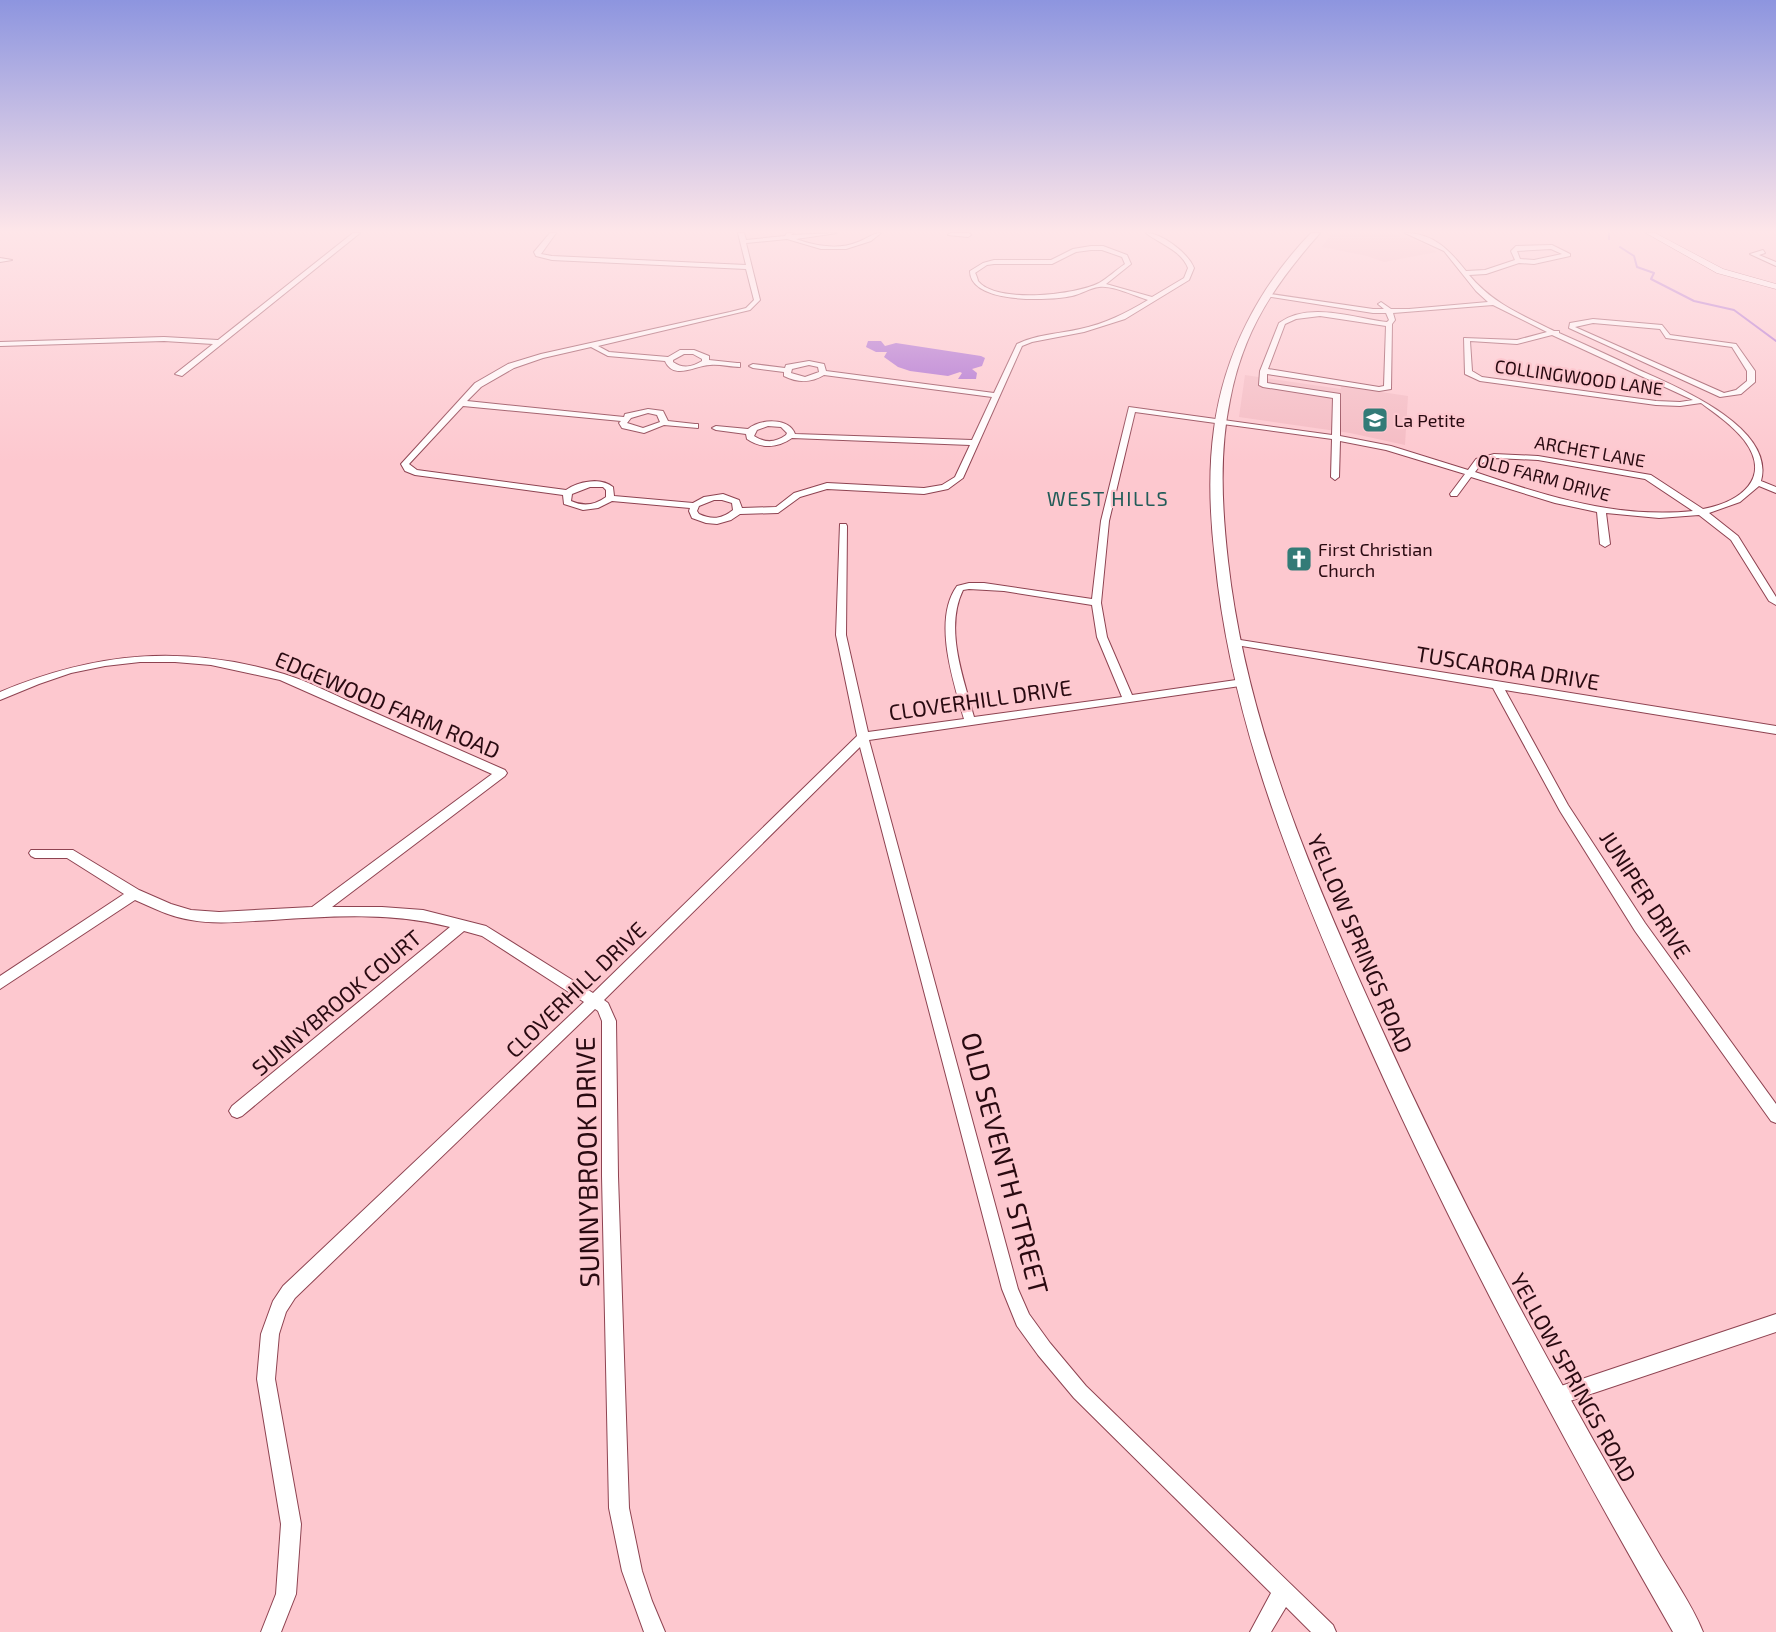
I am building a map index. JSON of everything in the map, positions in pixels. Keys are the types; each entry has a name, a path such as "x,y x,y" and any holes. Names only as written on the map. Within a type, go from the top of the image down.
{"main road":[{"name":"YELLOW SPRINGS ROAD","path":"1259,309 1239,351 1221,422 1217,462 1218,535 1242,683 1288,830 1306,880 1388,1070 1456,1208 1555,1397 1689,1632"}],"street":[{"path":"179,374 260,309"},
{"path":"610,498 610,489 597,484 580,485 568,493 415,472 405,464 485,379 511,366 541,356 747,309"},
{"path":"694,506 695,516 708,521 726,519 738,511 778,510 797,495 818,487 841,485 914,491 945,487 959,478 1013,352 1023,342 1096,327 1123,318 1139,309"},
{"path":"1357,309 1388,312 1421,309"},
{"path":"1264,371 1379,388 1388,387 1389,324 1392,320 1388,312 1382,309"},
{"path":"1506,309 1702,401 1736,423 1757,445 1765,462 1765,471 1758,483 1776,490"},
{"path":"1335,477 1337,396 1263,385 1264,371 1282,323 1287,320 1317,315 1389,324"},
{"path":"1572,328 1572,324 1583,321 1662,327 1668,337 1734,345 1751,371 1752,379 1745,389 1702,401"},
{"path":"1553,333 1572,328 1723,395"},
{"name":"COLLINGWOOD LANE","path":"1553,333 1517,342 1466,339 1468,372 1480,379 1656,403 1680,404 1702,401"},
{"path":"0,344 164,339 218,342"},
{"path":"592,345 608,354 669,359 683,352 694,352 706,358 705,362"},
{"path":"669,359 669,363 681,369 691,369 705,362 737,365"},
{"path":"753,366 787,370 795,364 809,363 821,366 823,373"},
{"path":"787,370 787,374 801,380 811,379 823,373 995,395"},
{"path":"460,403 625,419 634,413 654,412 663,416 663,423"},
{"name":"OLD FARM DRIVE","path":"1096,603 1105,521 1132,409 1336,438 1389,448 1548,497 1601,510 1656,514 1702,512 1740,500 1758,483"},
{"path":"625,419 625,426 637,430 652,429 663,423 695,426"},
{"path":"716,428 750,432 760,425 776,423 789,428 790,436"},
{"path":"750,432 750,437 765,444 785,441 790,436 975,442"},
{"name":"ARCHET LANE","path":"1454,494 1479,461 1494,456 1509,455 1635,474 1660,484 1716,522 1742,546 1772,599 1776,602"},
{"path":"568,493 567,502 580,507 597,506 610,498 694,506 705,498 723,497 736,502 738,511"},
{"path":"1601,510 1605,544"},
{"name":"OLD SEVENTH STREET","path":"843,526 841,635 863,737 1011,1289 1023,1320 1080,1392 1326,1632"},
{"path":"970,721 951,649 953,611 957,591 970,585 1096,603 1102,637 1129,700"},
{"name":"TUSCARORA DRIVE","path":"1234,642 1776,730"},
{"name":"EDGEWOOD FARM ROAD","path":"0,696 58,675 123,659 155,657 229,664 283,677 501,773 315,912"},
{"name":"CLOVERHILL DRIVE","path":"271,1632 286,1594 291,1524 266,1378 268,1344 279,1307 289,1292 346,1236 593,1002 863,737 1242,683"},
{"name":"JUNIPER DRIVE","path":"1497,685 1564,808 1640,927 1776,1116"},
{"name":"SUNNYBROOK DRIVE","path":"35,852 69,853 134,894 168,909 210,916 315,912 423,915 462,925 486,932 603,1007 609,1021 610,1176 619,1508 626,1551 639,1599 656,1632"},
{"path":"0,983 134,894"},
{"name":"SUNNYBROOK COURT","path":"237,1111 462,925"},
{"path":"1555,1397 1776,1323"},
{"path":"1260,1632 1284,1590"}],"shaded area":[{"path":"868,341 881,341 885,346 896,343 985,358 982,366 972,369 977,373 976,379 958,379 962,373 960,372 948,376 910,371 898,367 884,357 887,352 876,352 866,347"},
{"path":"1245,375 1408,396 1405,445 1350,433 1239,417"}],"waterway":[{"path":"1730,309 1776,341"}],"place":[{"name":"La Petite","path":"1375,420"},
{"name":"First Christian Church","path":"1299,559"}],"district":[{"name":"WEST HILLS","path":"1108,498"}]}
